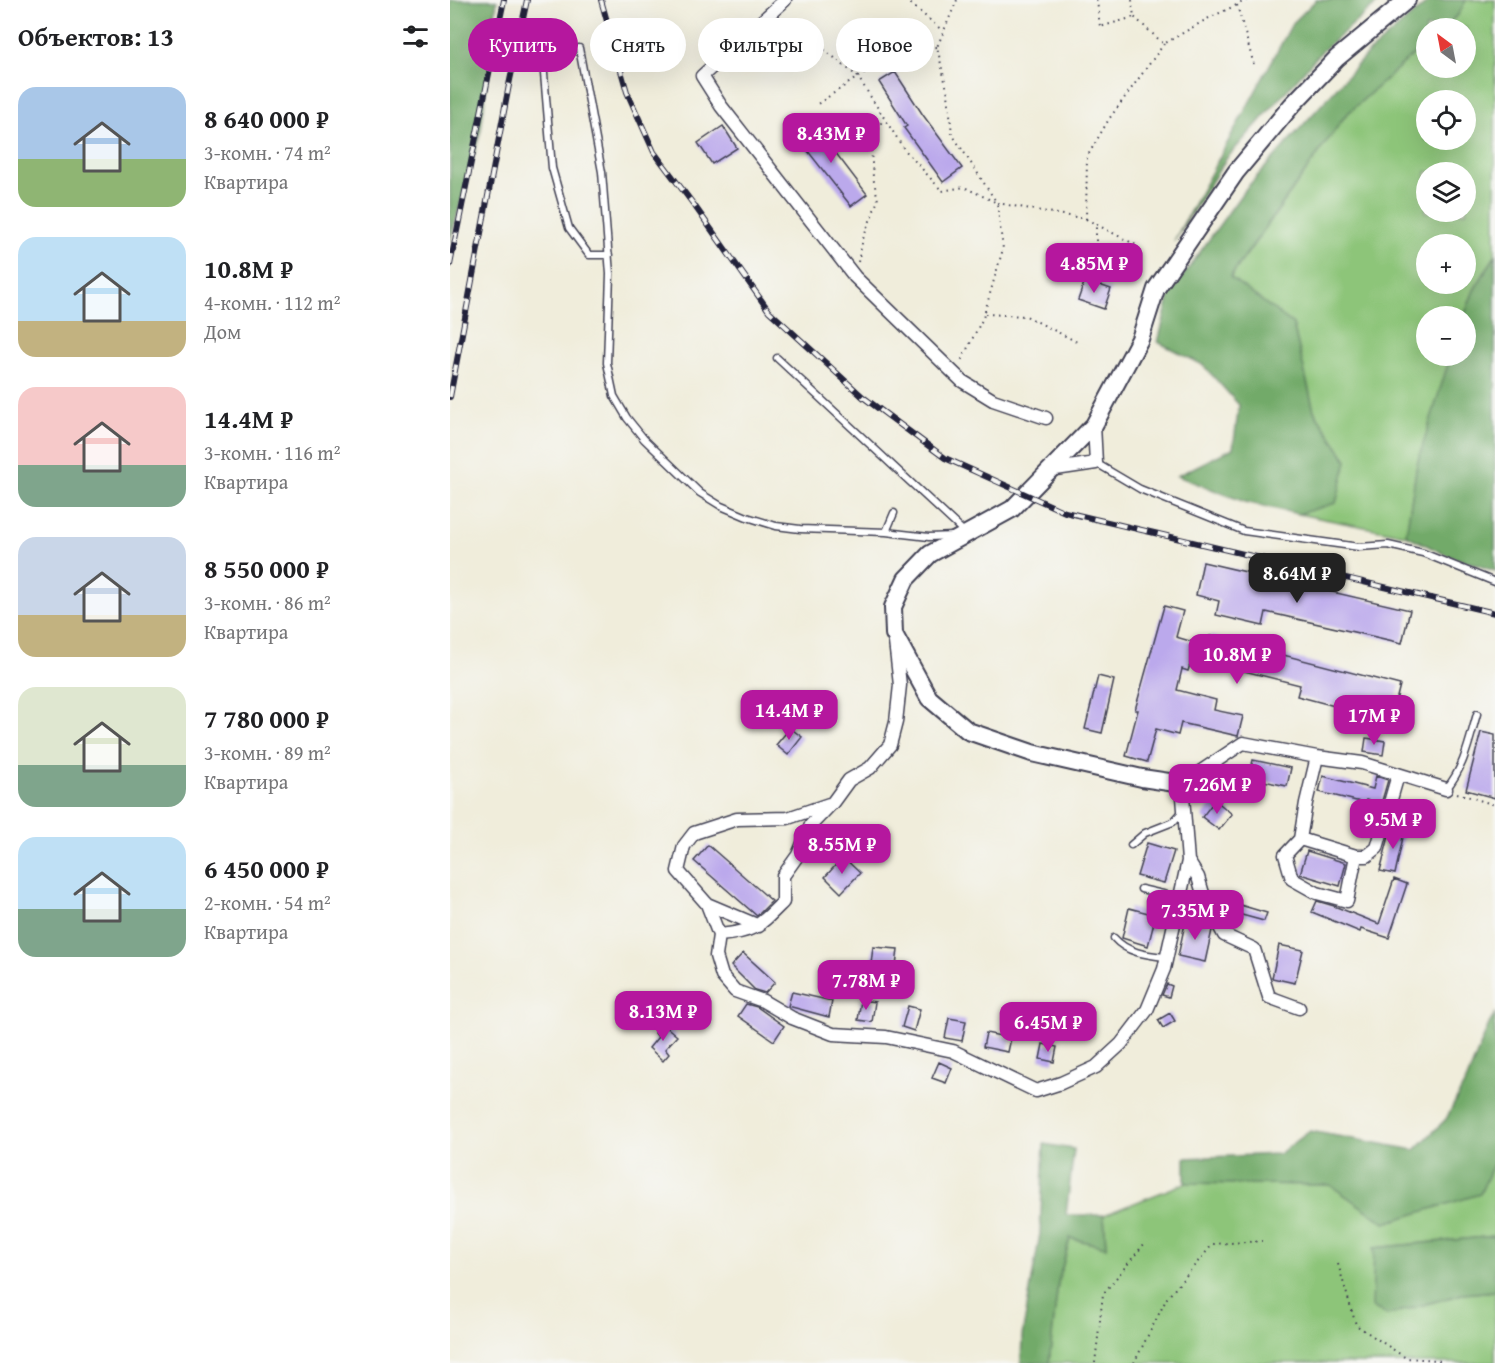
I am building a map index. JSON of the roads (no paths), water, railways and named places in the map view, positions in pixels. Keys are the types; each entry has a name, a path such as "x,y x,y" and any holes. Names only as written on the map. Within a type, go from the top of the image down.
{"street":[{"path":"785,0 702,76 721,106 855,277 962,381 993,400 1046,418"},
{"path":"719,935 738,933 759,926 783,902 783,876 798,855 811,825 833,802 849,780 870,768 890,745 896,722 900,685 893,607 906,579 930,554 1012,509 1094,425 1140,339 1156,289 1236,172 1292,105 1337,58 1407,0"},
{"path":"1048,470 1096,464 1094,425"},
{"path":"894,634 929,698 968,731 1032,753 1142,778 1182,784 1243,743 1362,763 1446,789"},
{"path":"1317,757 1305,803 1300,839 1285,855 1293,879 1317,893 1347,901 1356,856"},
{"path":"1300,839 1356,856 1367,856 1377,848 1398,776"},
{"path":"833,802 788,818 737,819 694,833 684,846 678,871 707,904 719,935 716,957 722,976 735,991 763,1001 792,1018 833,1034 886,1036 953,1051 1036,1090 1061,1083 1096,1067 1121,1044 1147,1010 1164,969 1188,861 1182,784"},
{"path":"1188,861 1198,877 1205,900 1224,935 1254,949 1269,997 1299,1008"},
{"path":"707,904 759,926"}],"lane":[{"path":"579,48 602,172 610,274 608,363 614,396 627,418 674,470 700,493 721,506 776,526 886,532 929,537 966,535"},
{"path":"544,72 552,168 569,228 589,255 609,255"},
{"path":"777,357 966,535"},
{"path":"1096,464 1140,489 1244,531 1359,547 1389,545 1424,553 1495,582"},
{"path":"886,532 894,513"},
{"path":"929,537 930,554"},
{"path":"1446,789 1452,782 1466,751 1477,714"},
{"path":"1131,845 1145,834 1173,822 1185,808"},
{"path":"1141,889 1180,898"},
{"path":"1114,938 1120,946 1143,954 1165,957"}],"railway":[{"path":"450,265 504,0"},
{"path":"450,397 527,0"},
{"path":"601,0 627,92 654,152 769,311 863,397 945,458 1065,512 1495,613"}]}
